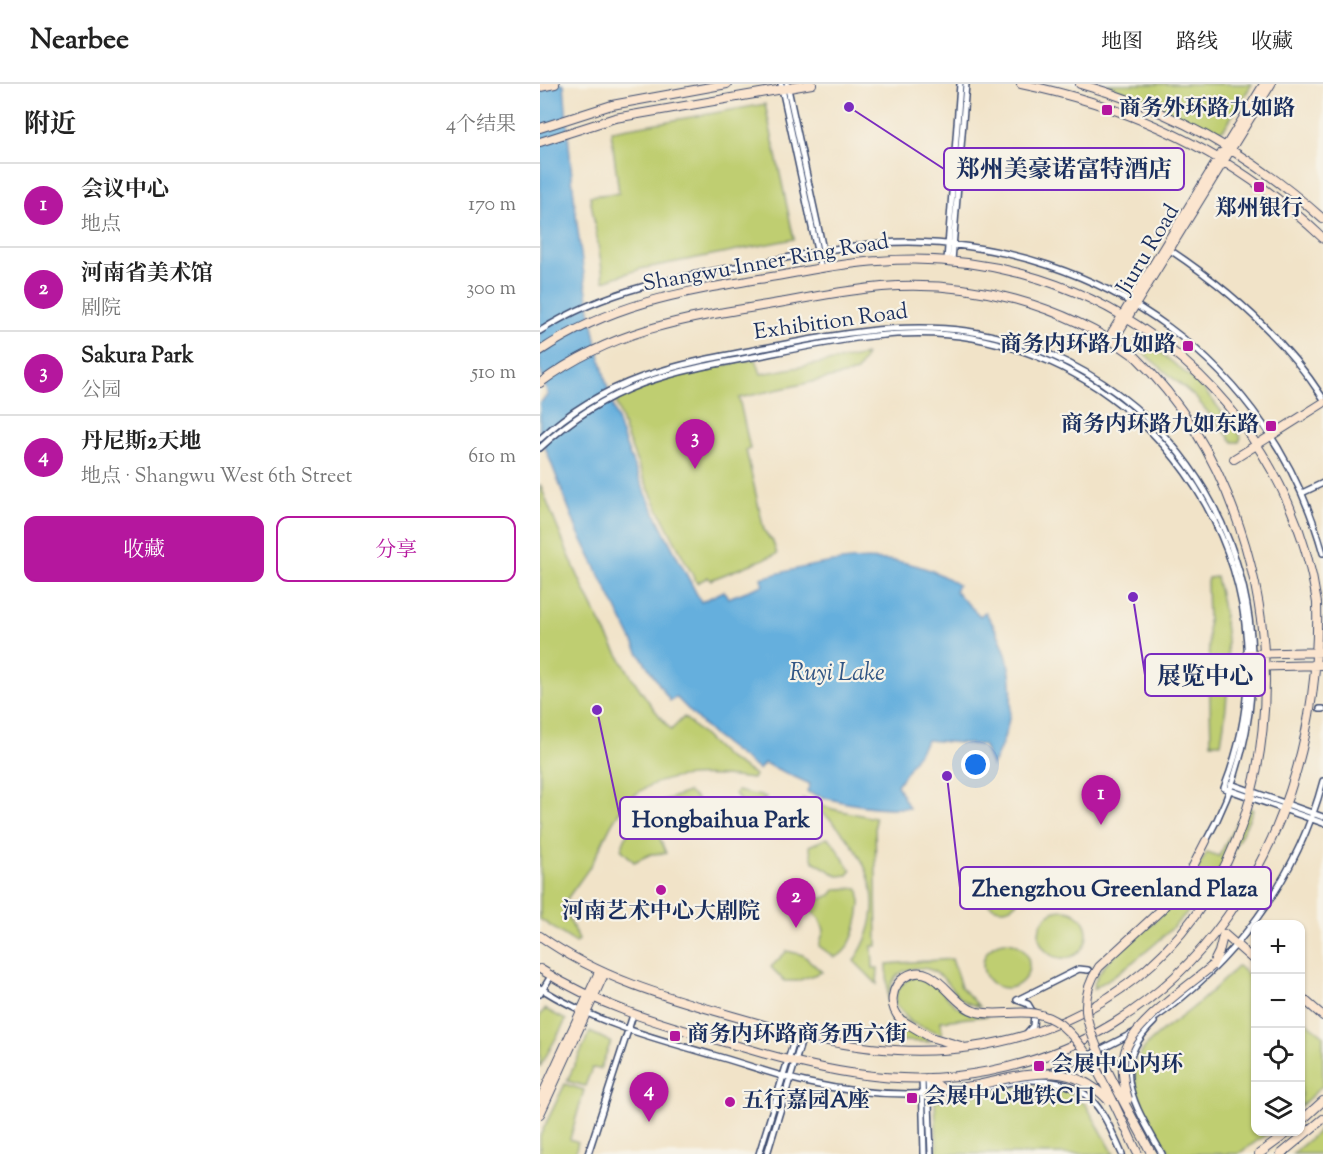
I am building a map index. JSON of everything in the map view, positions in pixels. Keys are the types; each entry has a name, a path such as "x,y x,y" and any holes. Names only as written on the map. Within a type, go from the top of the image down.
{"street":[{"path":"540,87 555,84"},
{"path":"540,128 579,114 641,99 727,84"},
{"path":"540,142 580,127 655,110 784,86 812,84"},
{"path":"950,260 960,84"},
{"path":"951,244 966,84"},
{"path":"1021,84 1094,102 1134,117 1221,159 1286,204 1323,238"},
{"path":"1080,84 1161,113 1228,148 1271,176 1323,219"},
{"name":"Jiuru Road","path":"1228,148 1264,84"},
{"name":"Jiuru Road","path":"1134,303 1221,159 1271,84"},
{"path":"784,86 824,268"},
{"name":"Jiuru Road","path":"1111,340 1170,250 1221,159"},
{"path":"540,331 599,300 667,279 820,252 906,242 951,244 1008,253 1045,263 1134,303 1175,331 1211,363 1242,397 1272,438 1302,493 1323,554"},
{"path":"1170,250 1246,308 1285,348 1323,398"},
{"name":"Shangwu Inner Ring Road","path":"540,351 603,316 671,294 824,268 906,258 950,260 1005,269 1081,294 1125,317 1165,344 1221,396 1258,447 1292,512 1308,559 1320,608 1323,665 1321,709 1318,720"},
{"name":"Shangwu Inner Ring Road","path":"540,383 583,356 643,329 692,317 851,291 906,286 963,289 1016,300 1056,313 1111,340 1169,383"},
{"name":"Exhibition Road","path":"618,389 646,374 682,364 889,328 913,327 972,332 1012,341 1049,355 1114,390 1145,416 1188,465 1214,509 1236,558 1248,605 1250,667 1240,738 1228,786 1206,841"},
{"path":"540,439 577,409 618,389"},
{"path":"540,448 581,414 618,389"},
{"path":"1227,448 1235,462 1323,403"},
{"path":"1272,438 1323,410"},
{"path":"1302,493 1323,483"},
{"path":"1294,642 1295,676"},
{"path":"1250,654 1322,652"},
{"path":"1250,667 1323,665"},
{"path":"1162,1154 1134,1102 1128,1077 1130,1058 1137,1041 1162,1014 1193,989 1238,943 1278,887 1312,816 1323,781"},
{"path":"1228,786 1298,808 1323,824"},
{"path":"1266,815 1276,787"},
{"path":"1290,825 1298,808"},
{"path":"1312,816 1323,817"},
{"path":"1151,1154 1103,1058 1089,1023 1086,1012 1088,989 1099,967 1162,909 1186,880 1206,841"},
{"path":"540,936 602,973 649,992 842,1046 887,1051 923,1051 972,1047 1026,1035 1088,1009 1127,985 1165,957 1208,911"},
{"path":"540,969 590,998 633,1015 791,1061 861,1076 925,1078 976,1074 1018,1065 1057,1052 1100,1033 1168,989 1196,964 1237,918"},
{"path":"1137,1125 1126,1094 1123,1072 1128,1044 1148,1021 1212,966 1225,932"},
{"path":"1225,932 1251,952"},
{"path":"1238,943 1251,957"},
{"path":"1026,1035 1033,1026 1034,1014 1028,1004 1017,1000 1079,969 1088,970"},
{"path":"540,1114 602,973"},
{"path":"972,1047 930,1037 901,1020 893,1009 893,994 902,980 916,973 934,977 956,1000 976,1012 1021,1011 1043,1016 1060,1025 1081,1046 1138,1154"},
{"path":"551,976 541,990 628,1031 790,1078 859,1092 926,1094 967,1091 1022,1080 1099,1051 1162,1014"},
{"path":"1305,1000 1323,1016"},
{"path":"1305,1006 1323,1022"},
{"path":"540,1100 584,1012"},
{"path":"588,1154 633,1015"},
{"path":"759,1154 783,1076 800,1035"},
{"path":"766,1154 790,1078 791,1061"},
{"path":"925,1078 944,1090 1030,1075 1073,1076 1092,1085 1115,1109"},
{"path":"925,1078 931,1154"},
{"path":"1022,1080 1058,1081 1085,1094 1097,1105 1122,1154"},
{"path":"924,1154 926,1094"},
{"path":"1305,1117 1323,1101"},
{"path":"1281,1154 1323,1119"},
{"path":"1259,1154 1282,1136"}],"green space":[{"path":"1106,84 1252,84 1224,129 1218,132"},
{"path":"765,104 794,239 640,269 604,281 590,196 619,193 611,131"},
{"path":"1141,336 1202,387 1238,432 1241,437 1239,442 1233,442 1195,397 1135,346 1135,338"},
{"path":"866,355 857,372 739,398 750,449 746,450 764,530 772,539 777,554 710,580 708,577 697,583 661,516 640,470 615,398 683,373 756,359 761,374"},
{"path":"540,484 595,613 649,703 671,730 684,717 726,757 755,775 753,779 703,775 669,779 653,784 626,803 612,823 591,865 565,902 566,912 579,940 576,943 540,919"},
{"path":"1216,577 1225,619 1228,680 1221,743 1211,743 1207,582 1208,578"},
{"path":"737,791 766,797 751,806 748,814 735,793"},
{"path":"688,792 697,799 695,817 678,813 664,819 653,807 656,803"},
{"path":"803,799 832,809 875,818 877,946 872,946 873,968 878,968 877,984 854,961 865,942 871,923 873,905 866,869 857,852 828,817"},
{"path":"1246,805 1253,810 1240,838 1207,889 1166,934 1143,954 1093,989 1096,979 1109,960 1162,914 1190,880 1207,852 1219,856"},
{"path":"642,814 655,827 666,853 651,854 634,862 621,849 628,831"},
{"path":"827,838 832,841 851,871 848,875 838,876 813,861 809,846"},
{"path":"1002,871 1016,876 1021,890 1016,904 1002,909 988,904 983,890 988,876"},
{"path":"858,888 860,905 856,928 847,948 834,957 819,946 824,930 819,918 811,910 812,903 831,895 836,889"},
{"path":"1063,910 1080,917 1087,934 1080,951 1063,958 1046,951 1039,934 1046,917"},
{"path":"1006,942 1022,949 1029,965 1022,981 1006,988 990,981 983,965 990,949"},
{"path":"787,951 803,955 822,972 797,981 784,981 771,967"},
{"path":"952,959 961,987 980,1007 963,1000 944,979 931,970 916,968 902,972 890,990 891,1009 930,1042 902,1041 888,1010 887,964"},
{"path":"1238,966 1251,977 1251,1136 1264,1136 1238,1154 1171,1154 1139,1097 1135,1074 1137,1061 1142,1051 1159,1033 1202,1000"},
{"path":"921,976 936,984 955,1005 988,1016 941,1021 942,1034 912,1023 895,1004 896,998 902,984 910,978"},
{"path":"545,1009 566,1020 540,1067 540,1015"},
{"path":"1305,1021 1323,1035 1323,1085 1305,1102"},
{"path":"590,1032 611,1042 600,1069 592,1068 585,1086 567,1081"},
{"path":"565,1084 584,1090 570,1139 578,1142 575,1154 540,1154 540,1136"},
{"path":"1031,1085 1061,1087 1086,1105 1114,1154 937,1154 935,1101"},
{"path":"1323,1127 1323,1154 1292,1154 1296,1151"}],"water":[{"name":"Ruyi Lake","path":"540,84 564,84 571,171 588,301 607,387 620,429 667,538 701,602 724,591 728,598 763,585 761,578 836,561 887,560 911,564 935,572 958,585 955,591 980,616 985,612 1004,649 1009,668 1011,708 1001,747 992,766 983,745 927,740 897,785 909,808 870,807 845,803 807,792 810,784 764,763 759,770 714,736 676,697 670,701 638,652 578,532 540,434 540,403 548,395 540,368"}],"place":[{"name":"郑州美豪诺富特酒店","path":"849,107"},
{"name":"商务外环路九如路","path":"1107,110"},
{"name":"郑州银行","path":"1259,187"},
{"name":"商务内环路九如路","path":"1188,346"},
{"name":"商务内环路九如东路","path":"1271,426"},
{"name":"Sakura Park","path":"695,469"},
{"name":"展览中心","path":"1133,597"},
{"name":"Hongbaihua Park","path":"597,710"},
{"name":"Zhengzhou Greenland Plaza","path":"947,776"},
{"name":"会议中心","path":"1101,825"},
{"name":"河南艺术中心大剧院","path":"661,890"},
{"name":"河南省美术馆","path":"796,928"},
{"name":"商务内环路商务西六街","path":"675,1036"},
{"name":"会展中心内环","path":"1039,1066"},
{"name":"会展中心地铁C口","path":"912,1098"},
{"name":"五行嘉园A座","path":"730,1102"},
{"name":"丹尼斯2天地","path":"649,1122"}]}
